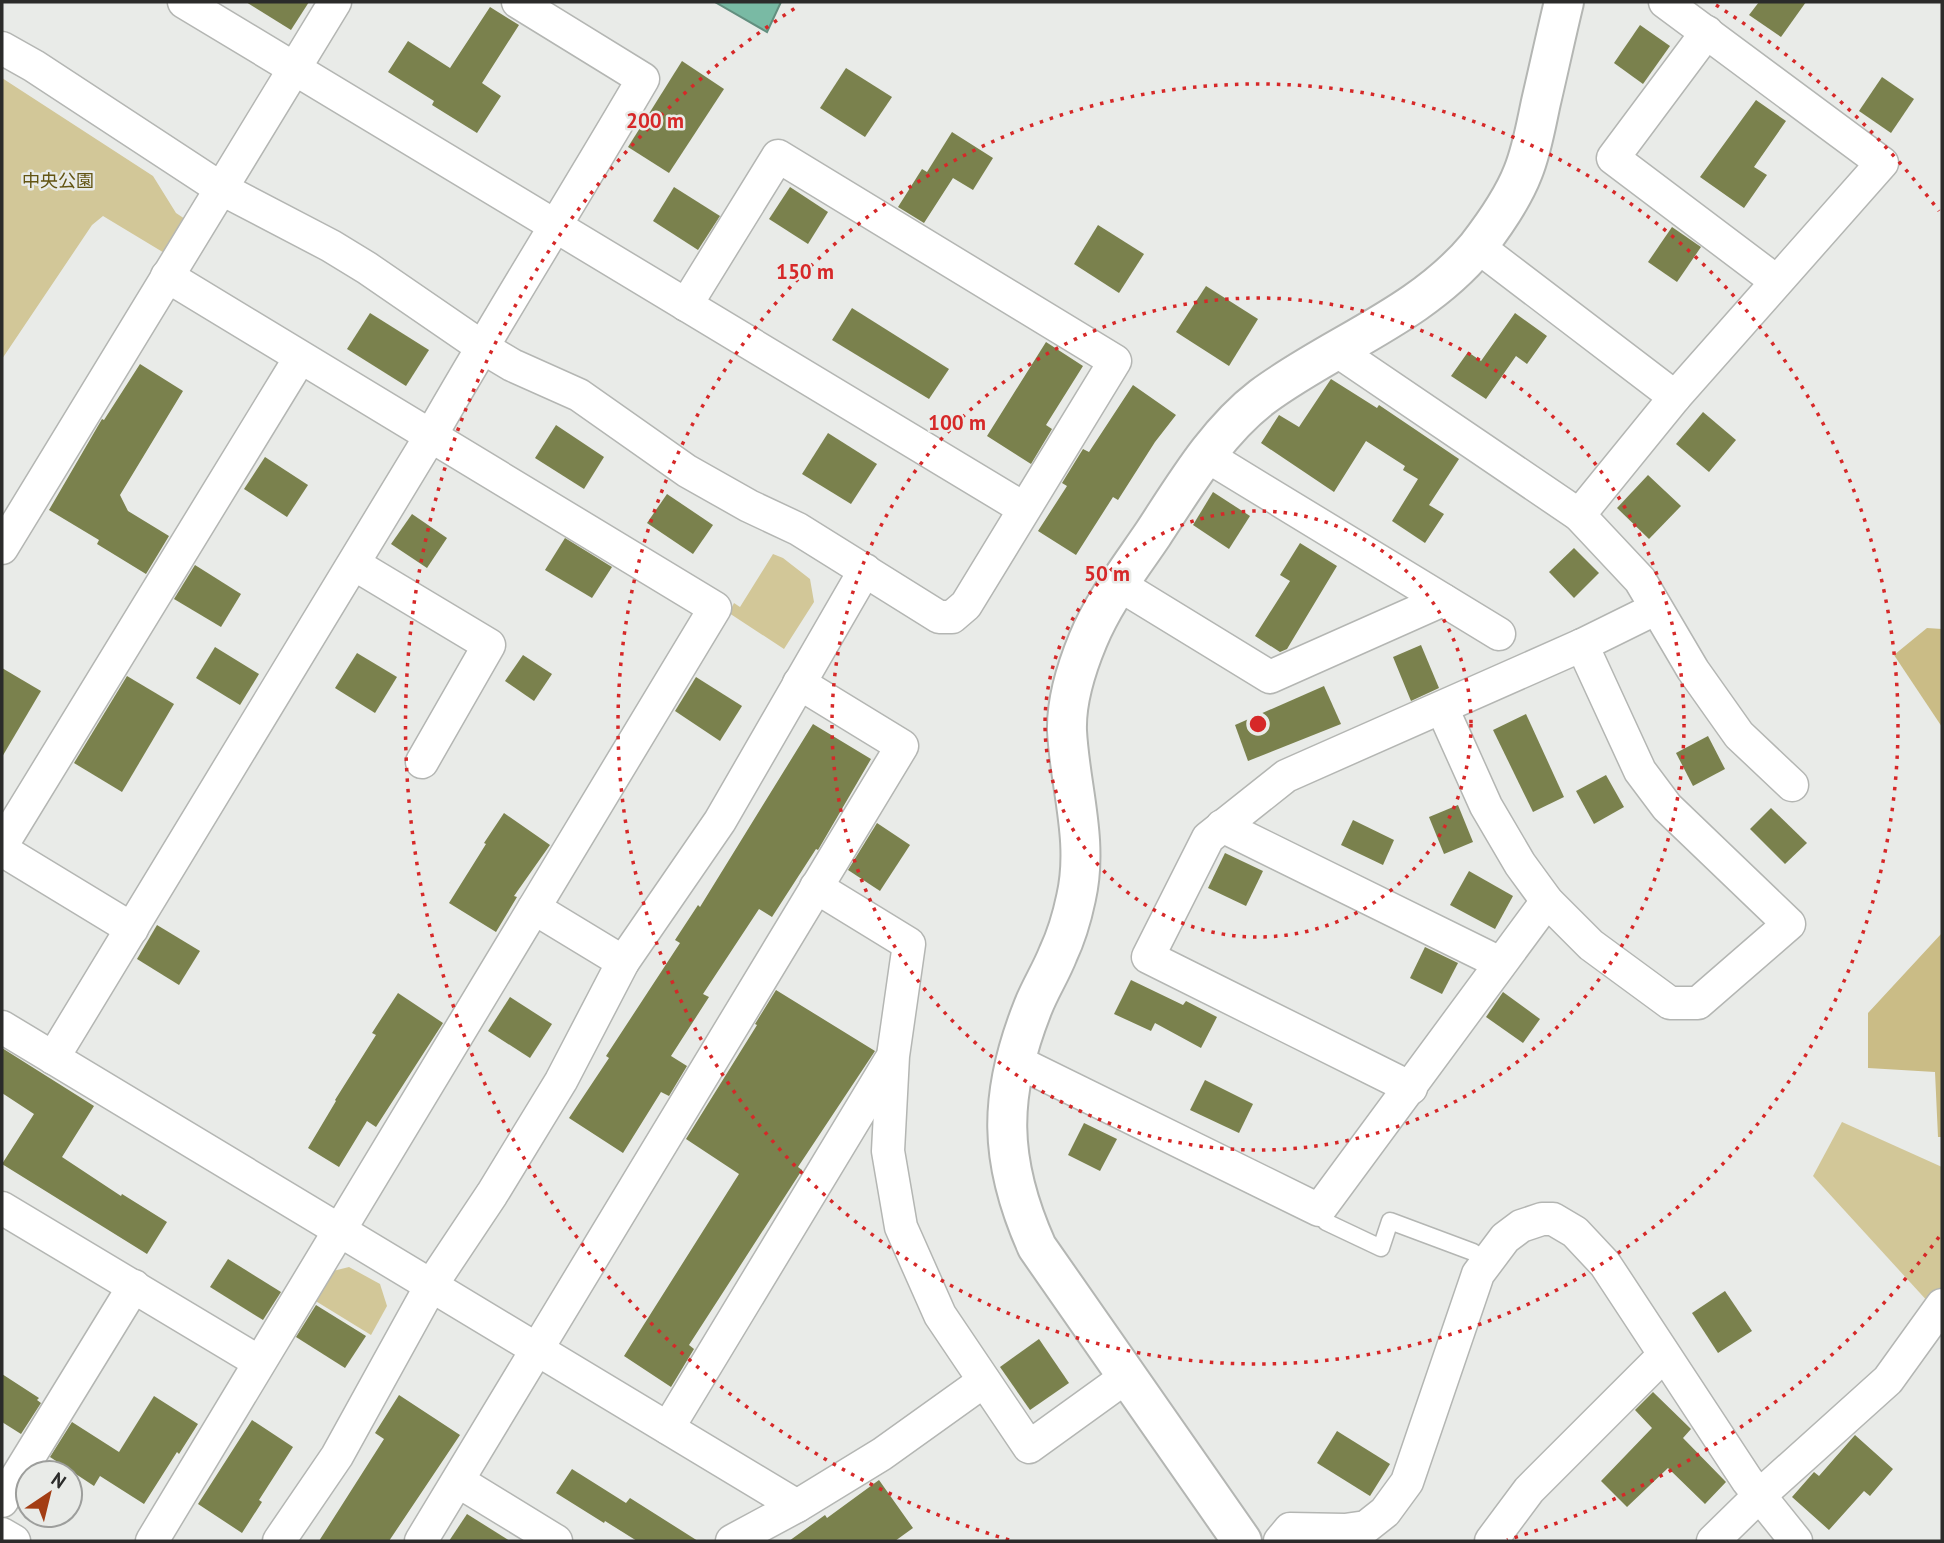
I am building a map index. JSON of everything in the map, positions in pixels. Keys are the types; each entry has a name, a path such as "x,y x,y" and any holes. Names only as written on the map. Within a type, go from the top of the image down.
{"street":[{"path":"184,2 220,11 295,68 1023,508"},
{"path":"2,548 335,2"},
{"path":"52,1058 354,564 643,79 518,2"},
{"path":"1242,1541 1037,1247 1024,1219 1009,1168 1006,1137 1008,1095 1016,1061 1035,1003 1059,953 1076,896 1082,848 1067,728 1070,694 1089,638 1118,584 1232,424 1260,398 1416,303 1477,246 1522,174 1534,134 1564,2"},
{"path":"1579,514 1675,397 1882,163 1665,2"},
{"path":"1707,32 1613,158 1776,281"},
{"path":"2,48 34,66 220,188 358,262 482,347 512,365 579,395 687,471 748,506 798,529 939,617 953,617 966,605 1115,361 778,156 686,305"},
{"path":"1477,246 1675,397"},
{"path":"152,1541 715,608 167,276"},
{"path":"1336,350 1579,514 1640,580 1693,670 1739,735 1792,785"},
{"path":"132,929 2,847 300,358"},
{"path":"1207,456 1499,634"},
{"path":"354,564 489,645 422,762"},
{"path":"279,1541 337,1456 432,1284 492,1194 561,1081 623,962 720,821 865,570"},
{"path":"1118,584 1270,677 1443,600"},
{"path":"1411,1088 1148,957 1208,838 1286,776 1582,645 1655,609"},
{"path":"1442,708 1486,806 1520,864 1547,901 1591,945 1670,1003 1698,1003 1789,924 1667,807 1640,771 1582,645"},
{"path":"421,1541 902,746 799,683"},
{"path":"1222,826 1500,963"},
{"path":"816,887 909,944 893,1056 888,1151 901,1227 940,1315 1029,1447 1126,1377"},
{"path":"1016,1061 1319,1210 1547,901"},
{"path":"534,908 623,962"},
{"path":"2,1027 797,1506"},
{"path":"668,1428 893,1056"},
{"path":"2,1208 259,1362"},
{"path":"1280,1541 1290,1529 1345,1531 1366,1527 1385,1512 1407,1482 1478,1274 1505,1238 1521,1226 1542,1219 1553,1219 1575,1232 1605,1264 1759,1496 1796,1541"},
{"path":"2,1501 134,1286"},
{"path":"1713,1541 1888,1380 1942,1305"},
{"path":"1491,1541 1529,1490 1664,1355"},
{"path":"732,1541 820,1494 882,1454 984,1381"},
{"path":"458,1481 556,1541"},
{"path":"2,1534 14,1541"}],"lane":[{"path":"1319,1210 1326,1222 1381,1248 1390,1221 1473,1252 1486,1262"}],"green space":[{"name":"中央公園","path":"2,78 153,176 176,213 188,221 166,254 103,216 92,225 2,359"},
{"path":"773,554 783,558 810,579 814,602 784,649 729,613 734,603 740,607"},
{"path":"1842,1122 1942,1167 1942,1287 1930,1304 1813,1176"},
{"path":"349,1267 380,1284 387,1306 371,1335 314,1300 329,1272"}],"shaded area":[{"path":"715,2 781,2 767,32"},
{"path":"1927,628 1942,629 1942,727 1894,655"},
{"path":"1942,933 1942,1137 1938,1137 1935,1072 1868,1068 1868,1013"}],"building":[{"path":"246,2 309,2 291,30"},
{"path":"1759,2 1806,2 1781,37 1749,15"},
{"path":"490,7 519,25 482,83 501,96 477,133 432,105 434,101 388,72 408,41 450,68"},
{"path":"1640,25 1670,46 1643,84 1614,63"},
{"path":"682,61 724,89 669,173 628,147"},
{"path":"846,68 892,97 865,137 820,108"},
{"path":"1882,77 1914,99 1891,133 1859,111"},
{"path":"1756,100 1786,121 1754,167 1767,175 1744,208 1700,177"},
{"path":"952,132 993,158 973,190 953,178 924,223 898,207 922,169 927,172"},
{"path":"674,187 720,216 698,250 653,221"},
{"path":"790,187 828,212 808,244 769,219"},
{"path":"1098,225 1144,254 1119,293 1074,264"},
{"path":"1672,227 1701,247 1677,282 1648,262"},
{"path":"1206,286 1258,319 1229,366 1176,332"},
{"path":"852,308 949,369 929,399 832,340"},
{"path":"370,313 429,350 406,386 347,349"},
{"path":"1515,313 1547,336 1527,364 1516,356 1486,399 1451,376 1468,352 1481,361"},
{"path":"1046,342 1083,366 1046,425 1052,429 1031,464 987,436"},
{"path":"140,364 183,391 120,495 128,511 169,536 146,574 97,544 99,540 49,510 102,419 104,420"},
{"path":"1331,379 1377,408 1379,405 1459,459 1429,505 1444,514 1425,543 1392,521 1418,479 1403,470 1405,466 1366,441 1334,492 1261,443 1279,415 1299,427"},
{"path":"1133,385 1176,415 1155,442 1118,500 1113,497 1076,555 1038,531 1067,486 1062,483 1083,449 1089,452"},
{"path":"1703,412 1736,440 1709,472 1676,444"},
{"path":"556,425 604,457 584,489 535,458"},
{"path":"828,433 877,464 851,504 802,474"},
{"path":"265,457 308,485 287,517 244,489"},
{"path":"1648,475 1681,506 1649,539 1617,508"},
{"path":"1213,492 1250,516 1229,549 1193,525"},
{"path":"667,494 713,525 693,554 647,523"},
{"path":"412,514 447,538 427,568 391,544"},
{"path":"565,538 612,567 592,598 545,570"},
{"path":"1300,543 1337,566 1287,649 1280,652 1255,636 1290,581 1280,575"},
{"path":"1574,548 1599,573 1574,598 1549,572"},
{"path":"195,565 241,594 221,627 174,599"},
{"path":"1421,645 1439,688 1411,701 1393,657"},
{"path":"215,647 259,674 240,705 196,678"},
{"path":"357,653 397,677 375,713 335,688"},
{"path":"523,655 552,674 534,701 505,681"},
{"path":"2,668 41,691 2,757"},
{"path":"127,676 174,704 122,792 74,763"},
{"path":"696,677 742,706 720,741 675,711"},
{"path":"1324,686 1341,724 1248,761 1235,725"},
{"path":"1526,714 1564,797 1533,812 1493,730"},
{"path":"813,724 871,759 818,850 816,849 772,917 759,909 703,994 709,997 671,1056 687,1066 669,1096 661,1092 623,1153 569,1118 680,943 675,940 698,905 700,907"},
{"path":"1708,736 1725,769 1693,786 1676,753"},
{"path":"1606,775 1624,807 1594,824 1576,791"},
{"path":"1458,805 1473,842 1444,854 1429,817"},
{"path":"1771,808 1807,843 1785,864 1750,829"},
{"path":"504,813 550,845 514,896 517,897 496,932 449,903"},
{"path":"1353,820 1394,840 1383,865 1341,845"},
{"path":"877,823 910,845 880,891 848,870"},
{"path":"1225,853 1263,871 1246,906 1208,888"},
{"path":"1469,871 1513,896 1495,929 1450,905"},
{"path":"157,925 200,951 179,985 137,959"},
{"path":"1425,947 1458,963 1442,994 1410,978"},
{"path":"1131,980 1183,1005 1186,1001 1217,1017 1201,1048 1155,1023 1151,1031 1114,1014"},
{"path":"776,990 875,1051 798,1167 802,1170 689,1345 694,1349 671,1387 624,1356 739,1174 686,1139"},
{"path":"1503,992 1540,1019 1523,1043 1486,1017"},
{"path":"398,993 443,1023 376,1127 367,1121 339,1167 308,1148 376,1035 372,1033"},
{"path":"510,997 552,1024 530,1058 488,1031"},
{"path":"2,1048 94,1106 62,1157 121,1196 122,1194 167,1222 147,1254 2,1164 34,1114 2,1093"},
{"path":"1205,1080 1253,1104 1239,1133 1190,1110"},
{"path":"1084,1123 1117,1139 1100,1171 1068,1155"},
{"path":"228,1259 281,1292 263,1320 210,1287"},
{"path":"1725,1291 1752,1331 1718,1353 1692,1313"},
{"path":"316,1305 366,1336 345,1368 296,1337"},
{"path":"1039,1339 1069,1383 1030,1410 1000,1367"},
{"path":"2,1374 39,1398 37,1400 41,1403 21,1434 2,1422"},
{"path":"1653,1392 1691,1429 1683,1438 1726,1482 1705,1504 1668,1468 1627,1507 1601,1481 1652,1428 1635,1410"},
{"path":"399,1395 460,1435 389,1541 319,1541 384,1439 375,1433"},
{"path":"154,1396 198,1424 144,1504 100,1476 94,1486 84,1479 84,1459 50,1457 72,1422 119,1452"},
{"path":"252,1420 293,1447 259,1500 262,1502 242,1533 198,1504"},
{"path":"1337,1431 1390,1464 1370,1496 1317,1463"},
{"path":"1855,1435 1893,1469 1870,1496 1864,1491 1829,1530 1792,1497 1814,1472 1819,1476"},
{"path":"572,1469 626,1503 630,1498 698,1541 637,1541 605,1521 604,1523 556,1493"},
{"path":"879,1480 913,1528 895,1541 789,1541 825,1515 827,1518"},
{"path":"467,1514 510,1541 449,1541"}]}
